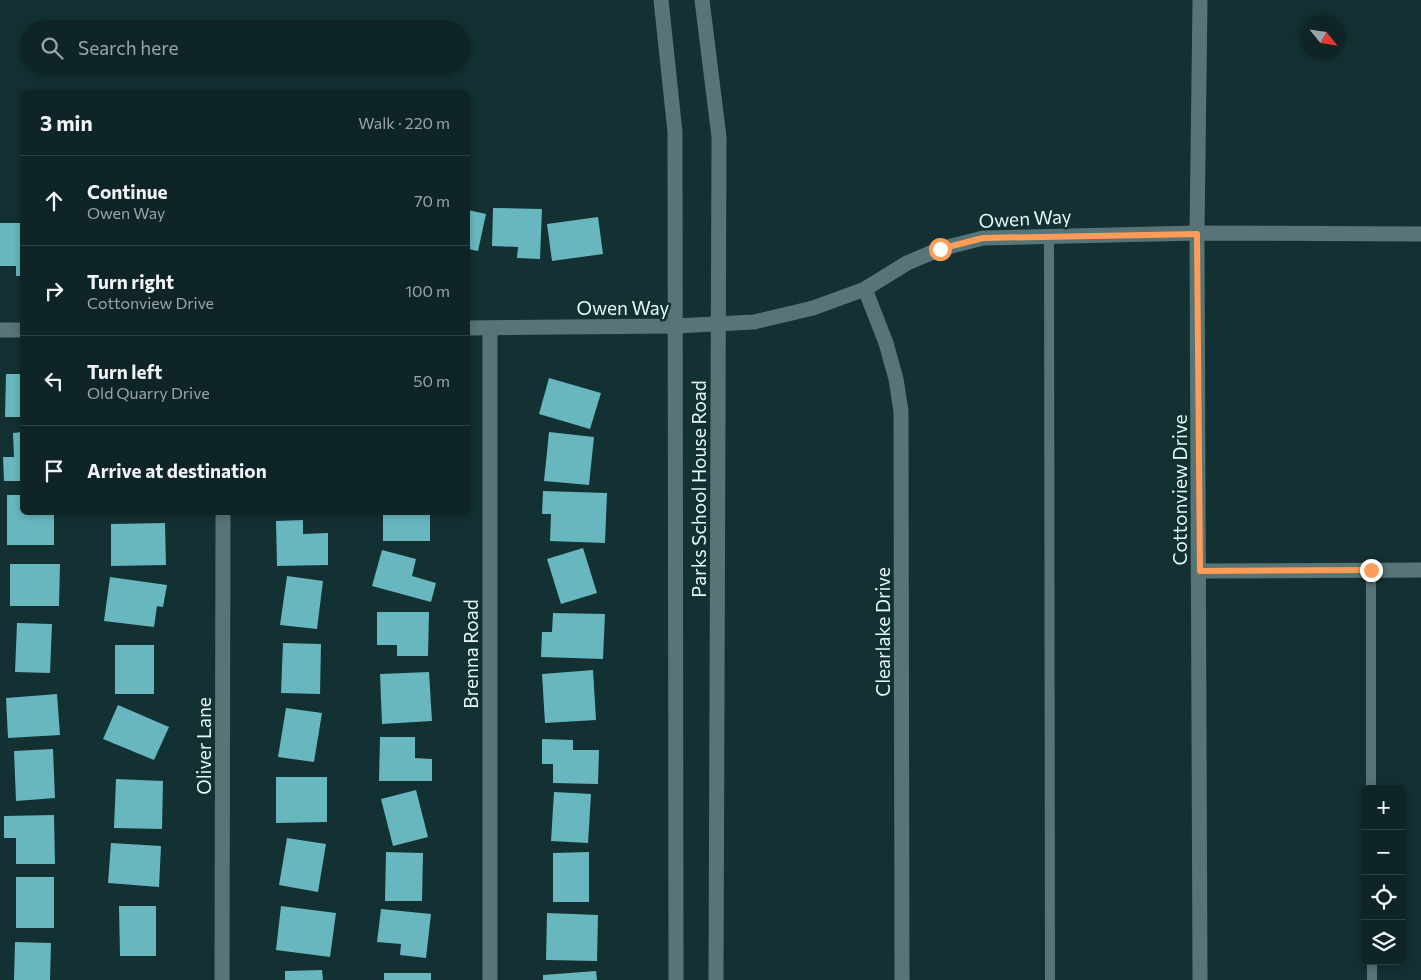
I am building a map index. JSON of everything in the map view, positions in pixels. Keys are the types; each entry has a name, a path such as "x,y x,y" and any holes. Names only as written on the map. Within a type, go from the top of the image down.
{"street":[{"name":"Parks School House Road","path":"661,0 674,132 676,980"},
{"name":"Parks School House Road","path":"702,0 719,137 716,980"},
{"name":"Cottonview Drive","path":"1200,0 1197,234 1200,571 1200,980"},
{"name":"Owen Way","path":"470,328 675,326 754,322 813,308 865,289 907,263 940,249 983,238 1049,235 1421,234"},
{"name":"Clearlake Drive","path":"865,289 886,343 896,379 901,411 902,980"},
{"name":"Brenna Road","path":"490,328 490,980"},
{"path":"0,330 20,330"},
{"name":"Oliver Lane","path":"222,980 223,515"},
{"path":"1200,571 1421,570"}],"lane":[{"path":"1049,235 1050,980"},
{"path":"1371,570 1371,785"},
{"path":"1372,965 1372,980"}],"building":[{"path":"493,208 542,209 540,259 517,258 518,247 492,246"},
{"path":"470,210 486,214 478,251 470,249"},
{"path":"598,217 603,254 552,261 547,224"},
{"path":"0,223 20,223 20,276 16,276 16,266 0,266"},
{"path":"6,374 20,374 20,417 5,417"},
{"path":"549,378 601,393 590,429 539,414"},
{"path":"20,432 20,481 4,481 3,457 14,457 13,433"},
{"path":"549,432 594,437 589,485 544,481"},
{"path":"543,491 607,493 605,543 550,541 551,514 542,514"},
{"path":"7,495 20,495 20,515 54,515 54,545 7,545"},
{"path":"383,515 430,515 430,541 383,541"},
{"path":"303,520 303,534 328,533 328,565 277,566 276,521"},
{"path":"165,523 166,565 111,566 111,524"},
{"path":"583,548 597,593 561,604 547,559"},
{"path":"382,550 416,559 412,576 436,583 431,602 372,586"},
{"path":"10,564 60,564 59,606 10,606"},
{"path":"287,576 323,581 317,629 280,625"},
{"path":"110,577 167,585 163,607 157,606 154,627 104,621"},
{"path":"377,612 429,612 428,656 397,656 397,645 377,645"},
{"path":"553,613 605,614 603,659 541,657 542,632 552,632"},
{"path":"17,623 52,624 50,673 15,672"},
{"path":"283,643 321,644 320,694 281,693"},
{"path":"115,645 154,645 154,694 115,694"},
{"path":"593,670 596,720 545,723 542,674"},
{"path":"429,672 432,721 382,724 380,674"},
{"path":"57,694 60,735 8,738 6,698"},
{"path":"118,705 169,727 154,760 103,739"},
{"path":"286,708 322,713 314,762 278,757"},
{"path":"380,737 415,737 415,758 432,759 432,781 379,781"},
{"path":"542,739 573,740 573,750 599,750 598,784 553,783 553,764 542,764"},
{"path":"53,749 55,798 16,801 14,751"},
{"path":"276,777 327,777 327,822 276,823"},
{"path":"116,779 163,781 162,829 114,828"},
{"path":"416,790 428,837 393,846 381,799"},
{"path":"554,792 591,794 588,843 551,841"},
{"path":"54,815 55,864 16,864 16,838 4,838 4,816"},
{"path":"287,838 326,844 318,892 279,885"},
{"path":"111,843 161,846 159,887 108,883"},
{"path":"386,852 423,853 422,901 385,901"},
{"path":"589,852 589,902 553,902 553,853"},
{"path":"16,877 54,877 54,928 16,928"},
{"path":"119,906 156,906 156,956 120,956"},
{"path":"281,906 336,913 330,957 276,950"},
{"path":"381,909 431,914 426,958 400,955 401,944 377,942"},
{"path":"547,913 598,915 597,961 546,960"},
{"path":"15,942 51,943 50,980 14,980"},
{"path":"322,970 323,980 285,980 285,971"},
{"path":"596,971 597,980 543,980 543,975"},
{"path":"384,973 431,973 431,980 384,980"}],"route":[{"path":"940,249 983,238 1049,235 1197,234 1200,571 1371,570"}]}
